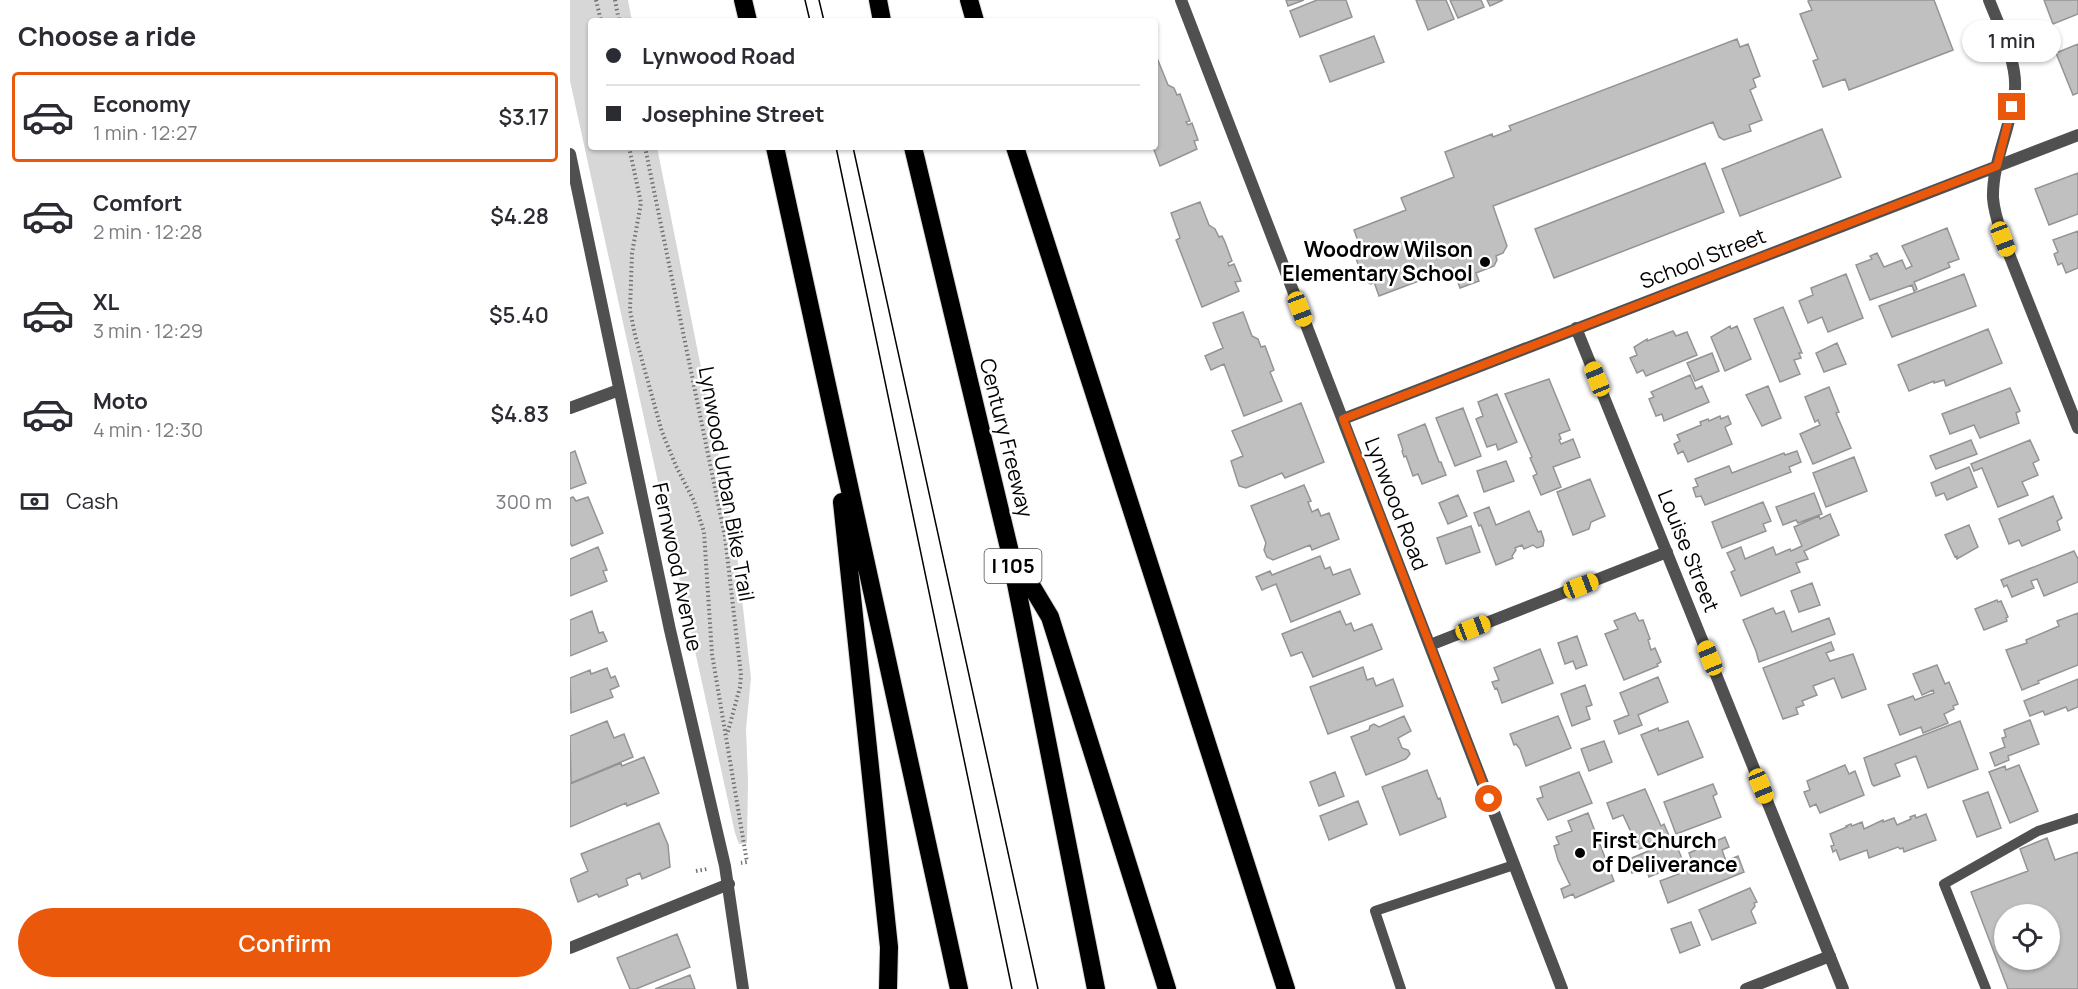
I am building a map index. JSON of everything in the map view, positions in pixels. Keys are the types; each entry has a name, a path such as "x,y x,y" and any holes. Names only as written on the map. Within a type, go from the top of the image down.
{"highway":[{"path":"878,0 881,18"},
{"path":"969,0 974,18"},
{"path":"743,1 747,18"},
{"path":"776,150 959,989"},
{"name":"Century Freeway","path":"914,150 1009,548 1096,989"},
{"path":"1016,150 1286,989"},
{"path":"833,414 889,947 888,989"},
{"path":"1009,548 1050,617 1167,989"}],"street":[{"name":"Lynwood Road","path":"1181,0 1562,989"},
{"path":"1989,0 2007,46 2015,80 1993,196 2000,228 2078,428"},
{"name":"School Street","path":"1343,419 2078,135"},
{"name":"Fernwood Avenue","path":"570,154 574,196 729,884 743,989"},
{"name":"Louise Street","path":"1576,328 1843,989"},
{"path":"570,408 619,390"},
{"path":"1430,645 1667,552"},
{"path":"570,948 729,884"},
{"path":"1746,989 1830,957"}],"lane":[{"path":"1986,989 1944,884 2038,831 2078,818"},
{"path":"1401,989 1375,911 1514,865"}],"path":[{"path":"596,0 600,18"},
{"path":"615,0 619,18"},
{"path":"630,150 641,203 632,253 630,310 652,401 662,432 675,466 694,501 704,532 710,639 726,738"},
{"name":"Lynwood Urban Bike Trail","path":"646,150 730,566 741,675 740,687 726,738 747,862"}],"shaded area":[{"path":"570,0 628,0 631,18 588,18 588,150 658,150 735,538 751,678 746,729 747,843 739,844 735,833 570,81"}],"building":[{"path":"1286,0 1304,0 1288,6"},
{"path":"1317,0 1346,0 1352,17 1300,37 1290,11"},
{"path":"1416,0 1446,0 1454,19 1428,30"},
{"path":"1450,0 1481,0 1484,7 1458,18"},
{"path":"1487,0 1503,0 1490,6"},
{"path":"1934,0 1953,50 1849,90 1845,79 1823,87 1813,61 1818,59 1800,14 1812,10 1808,1"},
{"path":"2044,0 2078,0 2078,14 2053,24"},
{"path":"1374,36 1384,62 1330,82 1320,56"},
{"path":"1737,39 1740,47 1748,44 1760,76 1753,79 1756,87 1750,90 1762,120 1749,125 1751,131 1724,140 1719,137 1713,122 1493,206 1507,246 1503,253 1496,256 1494,266 1476,273 1479,281 1460,288 1453,268 1379,296 1374,282 1371,284 1364,280 1354,253 1354,247 1359,244 1354,230 1406,210 1401,198 1454,177 1445,152 1492,134 1493,137 1511,130 1509,126"},
{"path":"2078,44 2078,93 2073,95 2056,53"},
{"path":"1158,60 1168,85 1174,88 1177,95 1180,94 1190,121 1186,122 1188,125 1192,123 1198,140 1194,141 1197,149 1160,166 1154,150 1158,150"},
{"path":"1822,129 1841,177 1740,216 1722,169"},
{"path":"1705,163 1724,212 1554,278 1535,229"},
{"path":"2078,173 2078,214 2049,225 2035,189"},
{"path":"1200,202 1209,225 1215,229 1219,237 1222,236 1232,261 1228,263 1229,266 1234,264 1241,281 1235,282 1239,291 1202,307 1176,240 1180,238 1171,213"},
{"path":"1947,228 1959,259 1948,263 1950,267 1914,282 1917,289 1914,291 1912,285 1870,300 1856,265 1872,259 1870,256 1877,253 1884,267 1902,260 1906,269 1912,266 1902,246"},
{"path":"2078,231 2078,268 2066,273 2062,263 2058,265 2054,254 2058,252 2053,240"},
{"path":"1846,274 1863,318 1828,332 1822,317 1808,323 1799,301 1813,295 1811,288"},
{"path":"1964,274 1976,306 1892,337 1879,306"},
{"path":"1783,307 1802,353 1799,353 1801,358 1794,360 1800,374 1780,382 1754,319"},
{"path":"1243,312 1252,336 1258,339 1261,347 1265,346 1274,370 1270,372 1282,401 1244,416 1224,364 1211,370 1205,356 1223,348 1213,323"},
{"path":"1730,326 1731,329 1737,326 1751,359 1725,371 1711,337"},
{"path":"1988,329 2002,363 1946,386 1944,380 1934,383 1934,381 1909,391 1898,365"},
{"path":"1673,331 1676,336 1687,332 1697,355 1646,376 1643,370 1637,373 1630,358 1637,355 1634,347 1647,339 1647,341"},
{"path":"1837,343 1846,364 1824,372 1816,353"},
{"path":"1712,353 1719,371 1695,381 1687,363"},
{"path":"1690,375 1696,389 1702,386 1709,402 1664,421 1662,414 1656,416 1649,399 1654,397 1651,392"},
{"path":"1549,379 1570,430 1559,434 1561,439 1559,440 1561,444 1573,439 1580,457 1553,467 1561,487 1541,495 1533,476 1537,474 1530,458 1532,457 1505,394"},
{"path":"1768,386 1781,418 1762,426 1746,395"},
{"path":"1829,387 1839,412 1836,413 1851,448 1813,464 1800,434 1820,425 1818,420 1815,422 1805,397"},
{"path":"2010,388 2020,411 2016,413 2019,423 1980,438 1974,425 1950,434 1942,414"},
{"path":"1497,394 1517,442 1498,450 1496,444 1487,447 1476,419 1483,416 1478,402"},
{"path":"1301,403 1324,462 1285,478 1282,473 1246,488 1239,486 1231,461 1243,456 1232,431"},
{"path":"1463,408 1481,456 1455,466 1436,418"},
{"path":"1720,416 1721,419 1728,416 1731,424 1725,427 1732,444 1688,462 1683,451 1678,454 1674,444 1680,441 1677,435 1701,425 1700,422"},
{"path":"1425,424 1446,475 1422,484 1418,474 1413,476 1406,456 1404,457 1398,435"},
{"path":"1971,440 1977,454 1936,469 1930,456"},
{"path":"2030,440 2039,460 2033,463 2038,475 2022,482 2028,495 1998,507 1982,468 1974,471 1971,464"},
{"path":"575,451 586,483 570,489 570,453"},
{"path":"1797,451 1801,462 1789,467 1791,472 1705,505 1701,496 1696,497 1693,488 1698,486 1695,479 1729,466 1732,473 1784,453 1785,455"},
{"path":"1854,457 1867,491 1826,507 1813,473"},
{"path":"1506,461 1514,481 1484,492 1477,471"},
{"path":"1969,467 1977,487 1947,500 1944,493 1936,496 1931,483"},
{"path":"1590,479 1605,516 1591,522 1589,529 1573,535 1557,492"},
{"path":"1304,485 1311,501 1308,502 1312,512 1318,509 1321,516 1329,513 1339,539 1312,550 1310,545 1273,560 1267,557 1264,550 1266,543 1251,506"},
{"path":"1814,493 1822,514 1798,523 1796,520 1783,525 1776,507"},
{"path":"1458,495 1467,516 1448,524 1439,503"},
{"path":"2053,496 2062,518 2057,521 2060,530 2022,546 2019,540 2009,544 1999,519"},
{"path":"573,497 576,501 588,497 603,533 572,546 570,543 570,498"},
{"path":"1763,502 1771,521 1763,524 1766,531 1722,548 1712,522"},
{"path":"1489,507 1496,525 1529,511 1538,532 1541,531 1543,546 1537,548 1533,545 1524,549 1522,545 1515,548 1513,558 1496,565 1474,513"},
{"path":"1830,514 1839,535 1804,551 1808,559 1796,563 1800,572 1741,596 1731,572 1735,570 1727,553 1741,547 1745,559 1773,547 1776,555 1790,549 1791,551 1802,546 1794,527 1819,516 1820,519"},
{"path":"1969,525 1978,547 1957,559 1945,535"},
{"path":"1471,526 1480,552 1446,564 1437,538"},
{"path":"598,547 607,570 603,571 607,581 570,596 570,559"},
{"path":"2074,551 2078,559 2078,582 2044,596 2037,579 2031,581 2034,588 2012,597 2007,585 2004,587 2001,580"},
{"path":"1320,556 1325,569 1330,567 1333,575 1350,569 1360,594 1291,622 1276,584 1262,590 1256,577 1270,571 1272,575"},
{"path":"1812,583 1820,605 1799,612 1791,591"},
{"path":"1997,600 2001,601 2008,617 2007,621 1984,630 1975,609"},
{"path":"1773,608 1776,614 1784,611 1792,632 1829,618 1835,634 1759,662 1743,620"},
{"path":"592,611 599,633 603,632 607,641 570,656 570,620"},
{"path":"1340,611 1346,625 1351,623 1354,631 1372,624 1382,649 1313,677 1302,652 1291,656 1282,634"},
{"path":"1635,613 1639,621 1643,620 1650,639 1648,640 1651,650 1655,648 1661,662 1657,664 1658,666 1624,680 1605,634 1618,629 1614,621"},
{"path":"2078,613 2078,665 2022,690 2006,650 2027,643 2026,640 2059,626 2057,621"},
{"path":"1577,636 1587,665 1576,669 1573,661 1565,664 1558,643"},
{"path":"1831,642 1834,650 1826,653 1830,661 1853,654 1866,689 1842,698 1834,678 1813,686 1817,695 1802,701 1804,705 1796,708 1798,714 1783,719 1763,668"},
{"path":"1540,649 1553,683 1502,703 1497,688 1495,689 1492,682 1499,680 1494,668"},
{"path":"1937,665 1945,684 1949,682 1958,704 1944,714 1948,723 1923,733 1921,727 1900,735 1888,705 1913,696 1915,700 1934,693 1933,690 1922,695 1913,674"},
{"path":"1363,667 1367,680 1373,678 1376,686 1393,679 1403,706 1328,734 1310,687"},
{"path":"607,668 611,678 615,676 619,686 610,690 613,697 571,713 570,678 590,670 591,674"},
{"path":"1658,677 1668,702 1638,715 1642,725 1619,734 1614,721 1629,715 1620,693"},
{"path":"2078,679 2078,707 2068,711 2066,707 2045,715 2043,711 2030,716 2024,701"},
{"path":"1585,685 1592,705 1586,707 1590,719 1572,726 1561,694"},
{"path":"1404,716 1411,731 1398,738 1402,748 1408,750 1410,754 1406,759 1366,775 1351,737 1369,730 1374,724 1379,727"},
{"path":"1558,716 1571,748 1526,766 1520,749 1516,744 1514,745 1510,734"},
{"path":"2030,720 2039,744 2008,756 2009,760 1995,766 1990,753 2005,747 2002,738 2006,737 2004,730"},
{"path":"607,721 614,738 624,734 633,757 571,783 570,736"},
{"path":"1688,721 1703,757 1658,775 1641,735 1658,728 1659,731"},
{"path":"1960,721 1978,769 1928,788 1916,756 1895,764 1900,776 1874,786 1872,784 1864,758"},
{"path":"1604,741 1612,762 1589,771 1581,749"},
{"path":"644,757 659,793 627,806 626,803 570,827 570,784 621,763 622,766"},
{"path":"1845,765 1849,774 1855,771 1864,795 1820,813 1816,804 1810,807 1804,792 1810,790 1807,781"},
{"path":"2019,765 2038,811 2010,823 1989,772 2005,766 2006,770"},
{"path":"1427,770 1446,817 1400,835 1382,787"},
{"path":"1335,772 1344,796 1319,806 1310,782"},
{"path":"1579,772 1592,803 1548,820 1537,799 1543,797 1540,787"},
{"path":"1713,784 1717,794 1713,796 1721,817 1676,834 1664,802"},
{"path":"1645,789 1661,826 1664,824 1670,838 1639,849 1623,815 1613,819 1607,803"},
{"path":"1988,792 2001,828 1977,837 1963,801"},
{"path":"1358,801 1367,824 1329,840 1320,816"},
{"name":"First Church of Deliverance","path":"1588,813 1614,881 1575,898 1573,894 1564,898 1561,889 1570,885 1558,860 1554,846 1559,844 1556,837 1572,831 1568,821"},
{"path":"1926,814 1936,840 1904,852 1903,848 1898,847 1869,858 1867,850 1840,860 1836,850 1833,852 1831,846 1834,845 1830,834 1846,826 1862,822 1864,829 1883,820 1883,822 1894,818 1897,825 1915,815 1916,818"},
{"path":"659,823 668,845 670,867 642,879 640,873 626,879 628,885 599,897 597,894 578,902 570,879 588,871 581,854"},
{"path":"1725,837 1729,847 1722,850 1726,861 1738,856 1744,872 1668,903 1660,881 1692,869 1694,866 1689,853"},
{"path":"2047,838 2055,860 2078,852 2078,989 2008,989 2001,970 2060,970 2060,904 1994,904 1994,952 1971,892 2028,871 2020,849"},
{"path":"1670,842 1670,844 1675,842 1683,861 1649,877 1646,868 1632,873 1627,860"},
{"path":"1750,888 1757,902 1754,903 1755,906 1751,911 1756,923 1712,940 1699,910"},
{"path":"1691,922 1700,945 1680,953 1671,929"},
{"path":"677,934 690,967 636,989 630,989 617,958"},
{"path":"690,975 695,989 655,989"}],"tram line":[{"path":"805,0 809,18"},
{"path":"819,0 823,18"},
{"path":"837,150 1012,989"},
{"path":"854,150 1038,989"}],"place":[{"name":"Woodrow Wilson Elementary School","path":"1485,262"},
{"name":"First Church of Deliverance","path":"1580,853"}],"route":[{"path":"1489,799 1343,419 1997,166 2012,107"}]}
